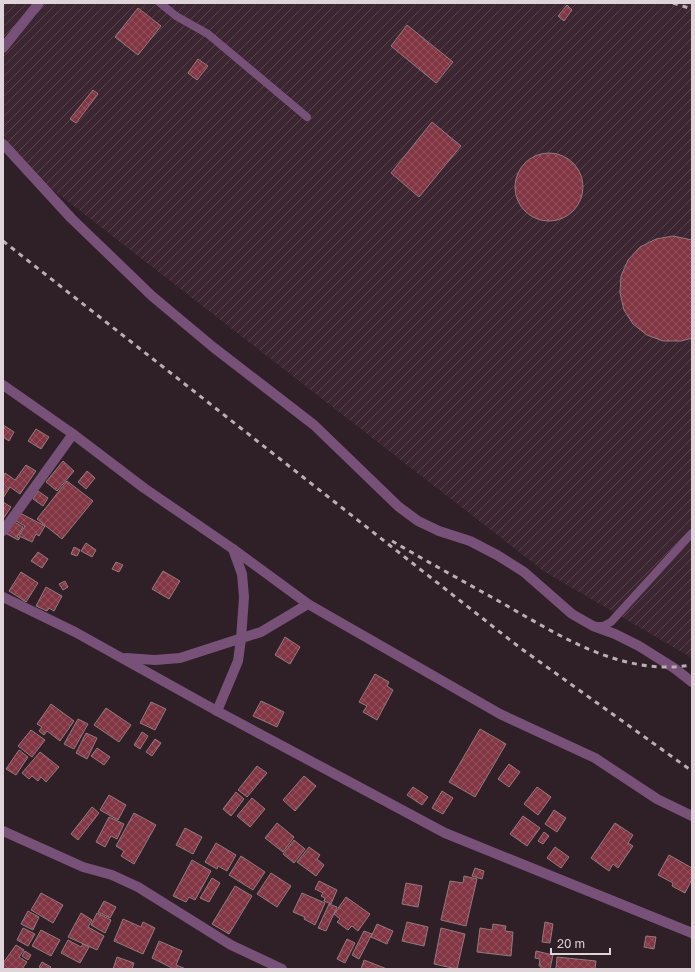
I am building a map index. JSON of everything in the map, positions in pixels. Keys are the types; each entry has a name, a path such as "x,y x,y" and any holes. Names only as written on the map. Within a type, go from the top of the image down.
{"street":[{"path":"3,48 39,3"},
{"path":"3,144 71,218 152,296 213,347 314,425 399,506 418,521 439,531 470,541 497,555 524,572 572,614 593,626 615,634 639,646 674,668 692,682"},
{"path":"3,385 144,488 233,549 308,604 500,714 595,758 658,799 692,816"},
{"path":"3,531 72,434"},
{"path":"217,711 238,661 241,639 244,597 242,574 233,549"},
{"path":"3,597 124,658 217,711 445,832 645,912 692,933"},
{"path":"124,658 155,660 180,658 261,632 308,604"},
{"path":"3,831 83,867 112,875 138,887 231,945 282,969"}],"lane":[{"path":"160,3 176,16 208,34 307,117"},
{"path":"593,626 603,626 611,622 692,533"}],"shaded area":[{"path":"3,3 692,3 692,658 545,572 3,151"}],"building":[{"path":"567,5 572,10 564,21 558,16"},
{"path":"138,8 161,26 138,55 115,37"},
{"path":"407,25 453,62 436,83 391,46"},
{"path":"198,59 208,66 197,80 188,73"},
{"path":"93,90 98,94 76,123 70,119"},
{"path":"432,122 461,146 419,197 391,173"},
{"path":"549,153 562,156 573,163 580,174 583,187 580,200 573,211 562,218 549,221 536,218 525,211 518,200 515,187 518,174 525,163 536,156"},
{"path":"673,236 692,240 692,338 681,341 663,341 647,335 633,324 624,310 620,293 621,276 628,260 640,247 656,239"},
{"path":"3,425 14,432 9,441 3,437"},
{"path":"36,429 49,437 41,449 28,441"},
{"path":"63,461 74,471 57,491 46,482"},
{"path":"26,465 36,471 20,494 10,487 3,498 3,477 5,473 15,480"},
{"path":"87,471 95,478 86,489 78,482"},
{"path":"67,481 93,501 62,539 37,519"},
{"path":"38,491 48,498 43,506 33,499"},
{"path":"3,502 11,507 3,519"},
{"path":"20,513 45,526 39,536 36,534 32,542 19,536 25,526 16,521"},
{"path":"14,522 23,527 17,537 20,538 18,540 7,534"},
{"path":"86,543 96,550 92,557 81,551"},
{"path":"74,547 80,550 77,556 71,554"},
{"path":"38,552 48,559 42,568 31,561"},
{"path":"116,562 123,565 119,572 112,569"},
{"path":"163,571 180,581 169,599 152,589"},
{"path":"21,572 38,583 26,602 9,591"},
{"path":"65,581 68,587 63,590 59,584"},
{"path":"46,587 62,596 54,611 49,608 47,611 36,606"},
{"path":"285,637 300,647 290,664 275,655"},
{"path":"375,674 389,682 387,686 393,690 377,720 363,712 367,706 359,702"},
{"path":"261,701 284,712 277,727 253,716"},
{"path":"151,702 166,709 155,730 140,723"},
{"path":"51,704 74,721 60,741 47,731 44,735 39,731 42,727 37,724"},
{"path":"106,708 131,725 119,742 94,725"},
{"path":"78,719 88,724 74,749 64,744"},
{"path":"480,729 506,744 475,797 449,782"},
{"path":"31,730 45,740 32,757 18,746"},
{"path":"142,732 148,736 140,749 134,745"},
{"path":"86,733 97,738 87,759 76,753"},
{"path":"155,739 161,743 152,756 146,752"},
{"path":"97,748 110,757 104,765 91,756"},
{"path":"19,750 28,757 16,775 6,769"},
{"path":"40,752 59,767 46,782 41,777 38,781 32,776 29,779 22,773"},
{"path":"509,764 520,772 509,787 498,779"},
{"path":"257,766 267,773 247,797 238,790"},
{"path":"304,776 316,786 295,811 283,800"},
{"path":"413,787 428,797 422,805 407,795"},
{"path":"537,787 551,797 538,815 524,804"},
{"path":"442,791 453,798 443,814 432,808"},
{"path":"236,792 244,799 231,816 223,809"},
{"path":"109,795 126,805 118,820 100,810"},
{"path":"252,798 265,809 250,827 237,816"},
{"path":"92,807 99,813 78,840 71,834"},
{"path":"554,810 566,818 557,832 545,824"},
{"path":"134,813 156,825 134,864 121,856 124,851 116,846"},
{"path":"523,816 540,828 527,846 510,834"},
{"path":"109,817 124,824 117,839 111,836 105,847 96,842"},
{"path":"277,823 294,837 283,852 265,838"},
{"path":"615,823 633,835 628,843 633,846 618,868 613,864 609,871 591,858"},
{"path":"185,828 202,837 193,854 176,845"},
{"path":"544,832 549,836 543,844 538,841"},
{"path":"294,840 305,849 294,863 283,854"},
{"path":"216,843 236,855 227,871 218,866 217,869 205,862"},
{"path":"309,847 320,855 317,859 324,865 316,876 297,862"},
{"path":"555,847 569,857 561,868 547,858"},
{"path":"669,855 692,868 692,879 685,893 672,886 673,883 658,875"},
{"path":"241,856 265,872 253,890 229,875"},
{"path":"192,860 211,871 195,900 189,897 186,902 173,896"},
{"path":"475,868 484,871 482,879 472,876"},
{"path":"271,873 291,886 277,907 257,894"},
{"path":"464,876 477,879 466,926 441,920 450,881 463,883"},
{"path":"212,878 220,883 209,902 200,898"},
{"path":"319,881 337,890 331,904 324,901 325,898 321,896 323,893 315,889"},
{"path":"406,883 422,886 418,907 402,904"},
{"path":"235,886 252,896 229,934 212,924"},
{"path":"41,893 63,905 53,923 31,910"},
{"path":"302,893 325,903 315,925 304,919 305,917 293,912"},
{"path":"346,897 370,914 358,931 352,926 348,930 337,922 340,919 334,914"},
{"path":"104,901 116,907 110,918 98,912"},
{"path":"329,904 337,907 326,931 318,928"},
{"path":"28,911 39,917 33,930 21,924"},
{"path":"81,913 92,920 88,927 104,936 97,950 68,937"},
{"path":"97,913 111,920 105,933 91,925"},
{"path":"123,919 141,927 143,922 155,928 143,954 114,941"},
{"path":"407,922 428,927 424,946 402,941"},
{"path":"545,922 553,924 550,943 542,942"},
{"path":"377,924 393,931 387,944 371,937"},
{"path":"493,924 506,926 505,931 513,932 511,956 477,952 480,928 492,930"},
{"path":"23,928 35,934 28,946 17,940"},
{"path":"441,928 465,934 457,969 434,964"},
{"path":"41,930 60,940 51,956 32,946"},
{"path":"364,931 372,934 359,959 352,955"},
{"path":"646,936 656,937 654,949 644,947"},
{"path":"347,939 355,943 345,963 337,959"},
{"path":"68,940 81,947 83,944 89,947 80,963 61,953"},
{"path":"159,941 182,951 176,965 186,969 174,969 152,958"},
{"path":"16,945 24,950 19,957 27,962 22,969 3,969 3,963"},
{"path":"25,951 31,955 28,960 22,956"},
{"path":"536,951 553,955 550,969 541,969 541,966 539,966 540,959 535,958"},
{"path":"117,957 134,963 132,969 113,969"},
{"path":"557,957 596,961 595,969 556,969"},
{"path":"364,960 387,969 361,969"},
{"path":"42,962 51,967 49,969 43,969 39,967"}],"railway":[{"path":"673,3 692,9"},
{"path":"3,241 519,647 692,771"},
{"path":"392,541 541,625 589,649 639,665 665,667 692,665"}]}
